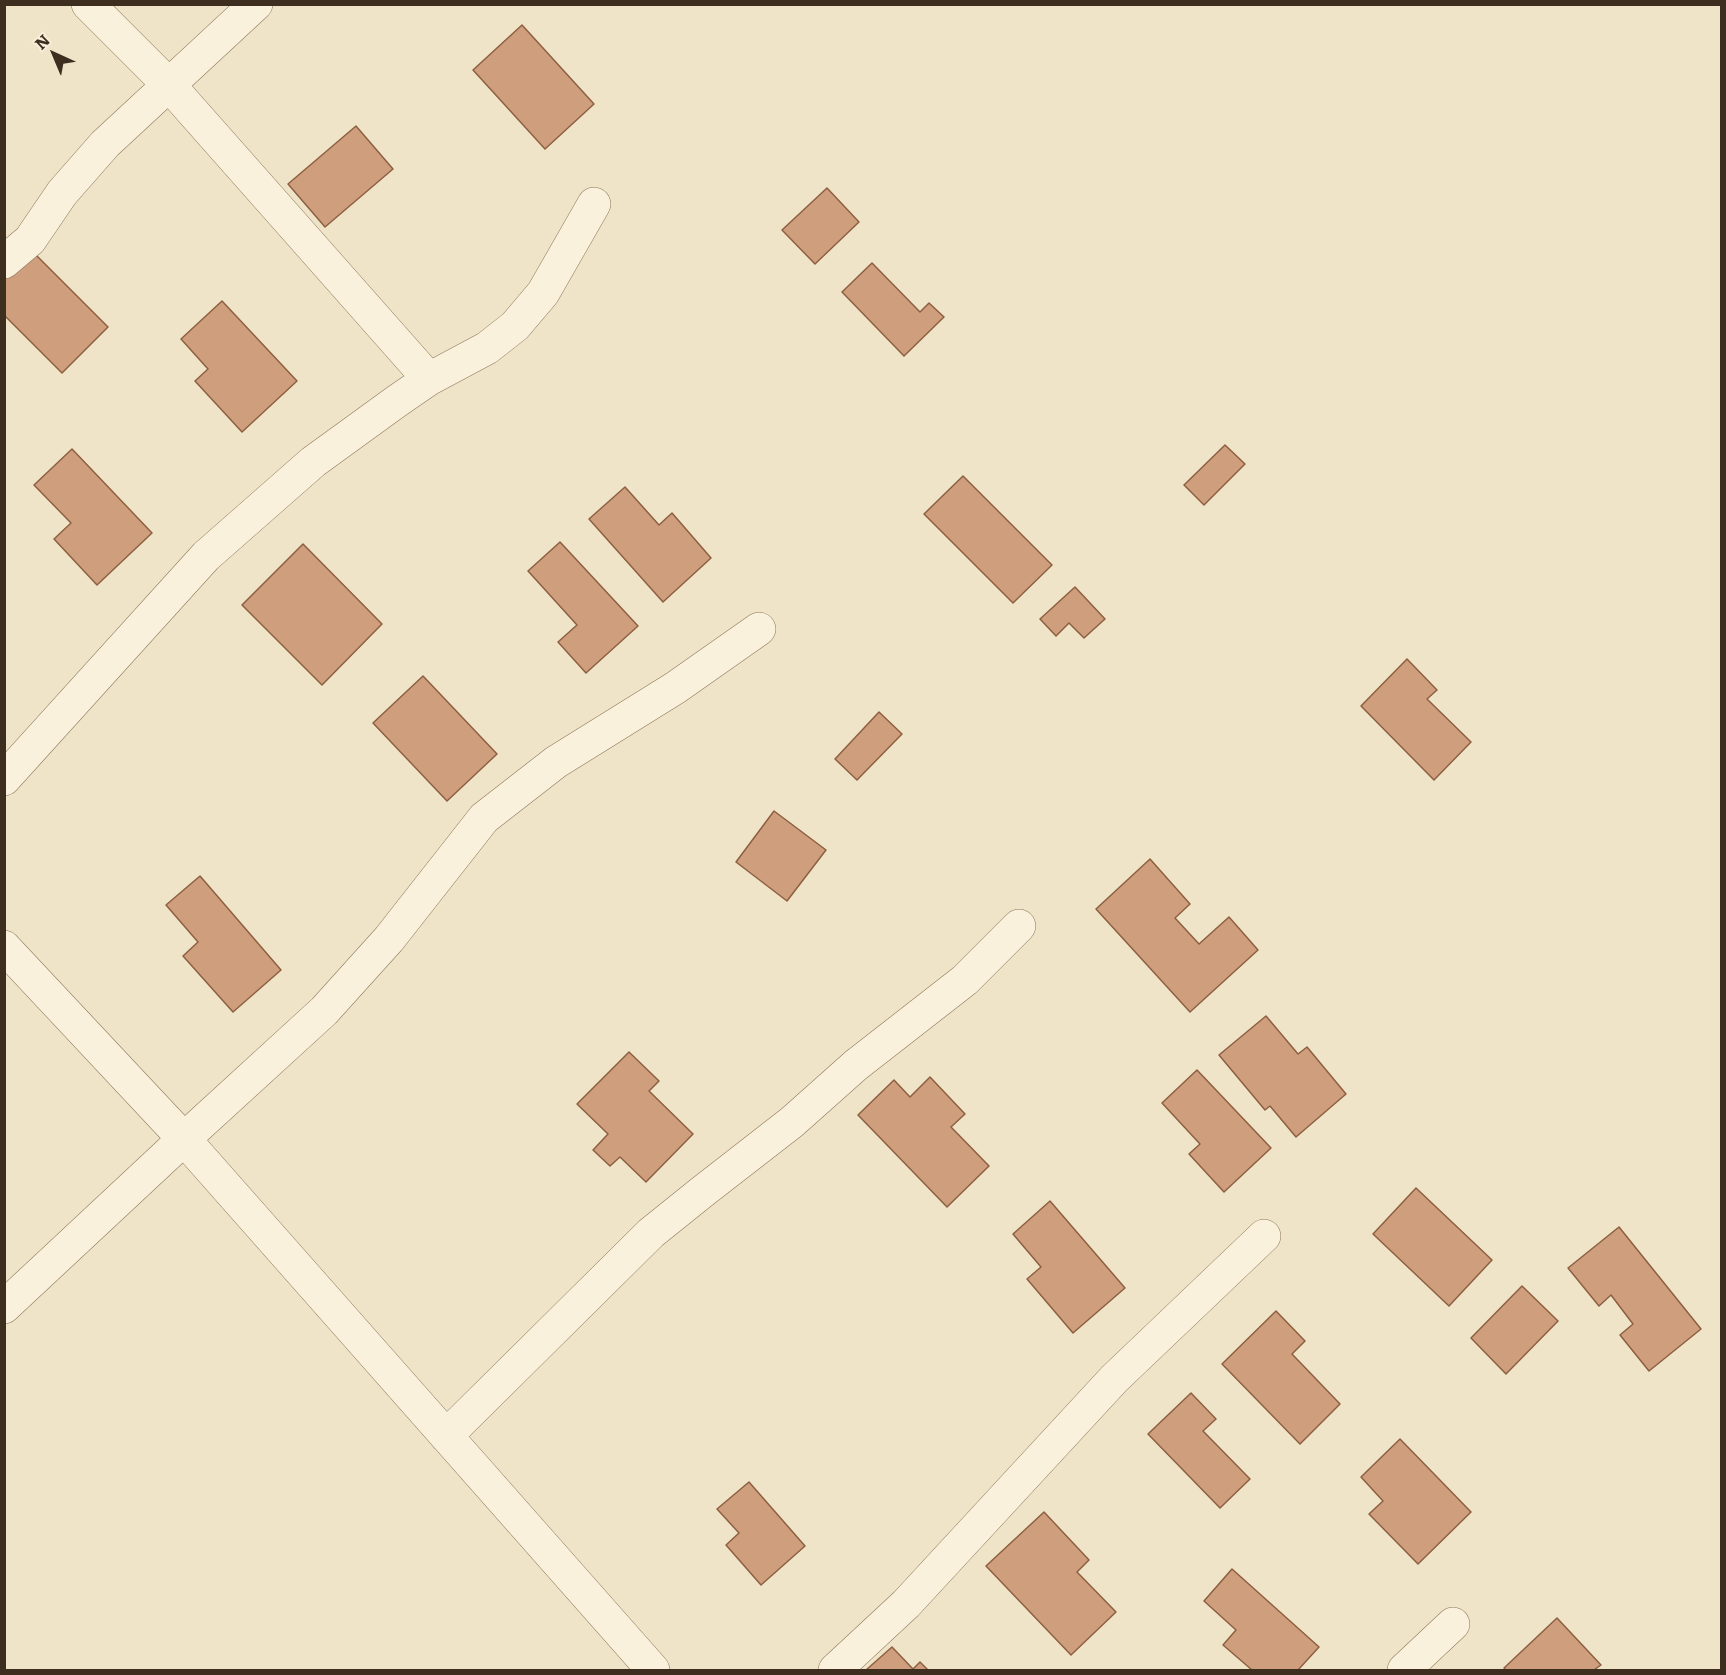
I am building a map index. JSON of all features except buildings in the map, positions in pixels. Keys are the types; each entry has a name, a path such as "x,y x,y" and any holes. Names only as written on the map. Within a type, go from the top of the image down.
{"street":[{"path":"88,4 169,85 429,379"},
{"path":"4,262 30,240 62,193 105,144 256,4"},
{"path":"4,779 206,556 313,462 429,379 487,348 515,326 543,293 594,204"},
{"path":"4,1307 324,1011 390,939 484,818 556,762 675,688 759,629"},
{"path":"446,1436 651,1233 792,1122 856,1065 965,980 1019,926"},
{"path":"4,947 184,1139 653,1671"},
{"path":"836,1671 906,1604 1114,1379 1263,1236"},
{"path":"1404,1671 1453,1624"}]}
